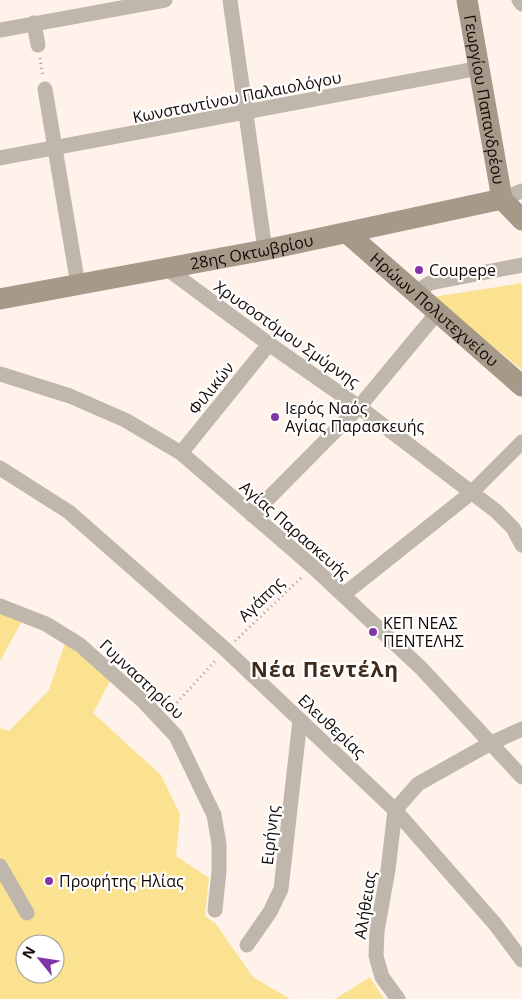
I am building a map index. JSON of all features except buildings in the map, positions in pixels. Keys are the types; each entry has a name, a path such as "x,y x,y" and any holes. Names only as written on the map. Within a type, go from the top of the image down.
{"main road":[{"name":"Γεωργίου Παπανδρέου","path":"468,0 502,199"},
{"path":"502,199 522,220"},
{"name":"28ης Οκτωβρίου","path":"0,299 265,250 502,199"},
{"path":"381,262 386,240 395,223"},
{"name":"Ηρώων Πολυτεχνείου","path":"347,233 522,386"}],"street":[{"path":"0,30 165,0"},
{"path":"230,0 265,250"},
{"path":"519,0 522,4"},
{"path":"34,23 38,45"},
{"name":"Κωνσταντίνου Παλαιολόγου","path":"0,158 245,114 480,68"},
{"path":"45,89 78,285"},
{"path":"502,199 522,191"},
{"path":"415,293 430,283 522,265"},
{"name":"Χρυσοστόμου Σμύρνης","path":"166,268 359,407 496,511 513,528 522,546"},
{"path":"252,515 359,407 437,313"},
{"name":"Φιλικών","path":"181,453 269,344"},
{"name":"Αγίας Παρασκευής","path":"0,374 70,396 116,416 181,453 313,567 421,668 522,777"},
{"path":"343,595 471,493 522,442"},
{"name":"Ελευθερίας","path":"0,468 69,512 226,650 395,810 495,924 522,960"},
{"name":"Γυμναστηρίου","path":"0,606 46,624 80,645 161,719 176,736 214,815 219,844 220,871 215,910"},
{"name":"Ειρήνης","path":"247,945 270,912 281,889 300,720"},
{"path":"395,810 418,784 491,743 522,729"},
{"name":"Αλήθειας","path":"395,810 388,870 377,931 376,956 382,977 398,999"},
{"path":"0,866 27,913"}],"path":[{"path":"38,45 45,89"},
{"name":"Αγάπης","path":"161,719 226,650 313,567"}],"shaded area":[{"path":"522,283 522,370 433,297"},
{"path":"0,613 22,621 0,661"},
{"path":"65,643 111,679 93,713 161,775 180,814 176,856 209,878 205,916 216,924 253,977 290,999 0,999 0,728 9,731 49,690"},
{"path":"370,977 384,999 335,999"}],"place":[{"name":"Coupepe","path":"419,270"},
{"name":"Ιερός Ναός Αγίας Παρασκευής","path":"275,417"},
{"name":"ΚΕΠ ΝΕΑΣ ΠΕΝΤΕΛΗΣ","path":"373,632"},
{"name":"Προφήτης Ηλίας","path":"49,881"}],"district":[{"name":"Νέα Πεντέλη","path":"325,670"}]}
